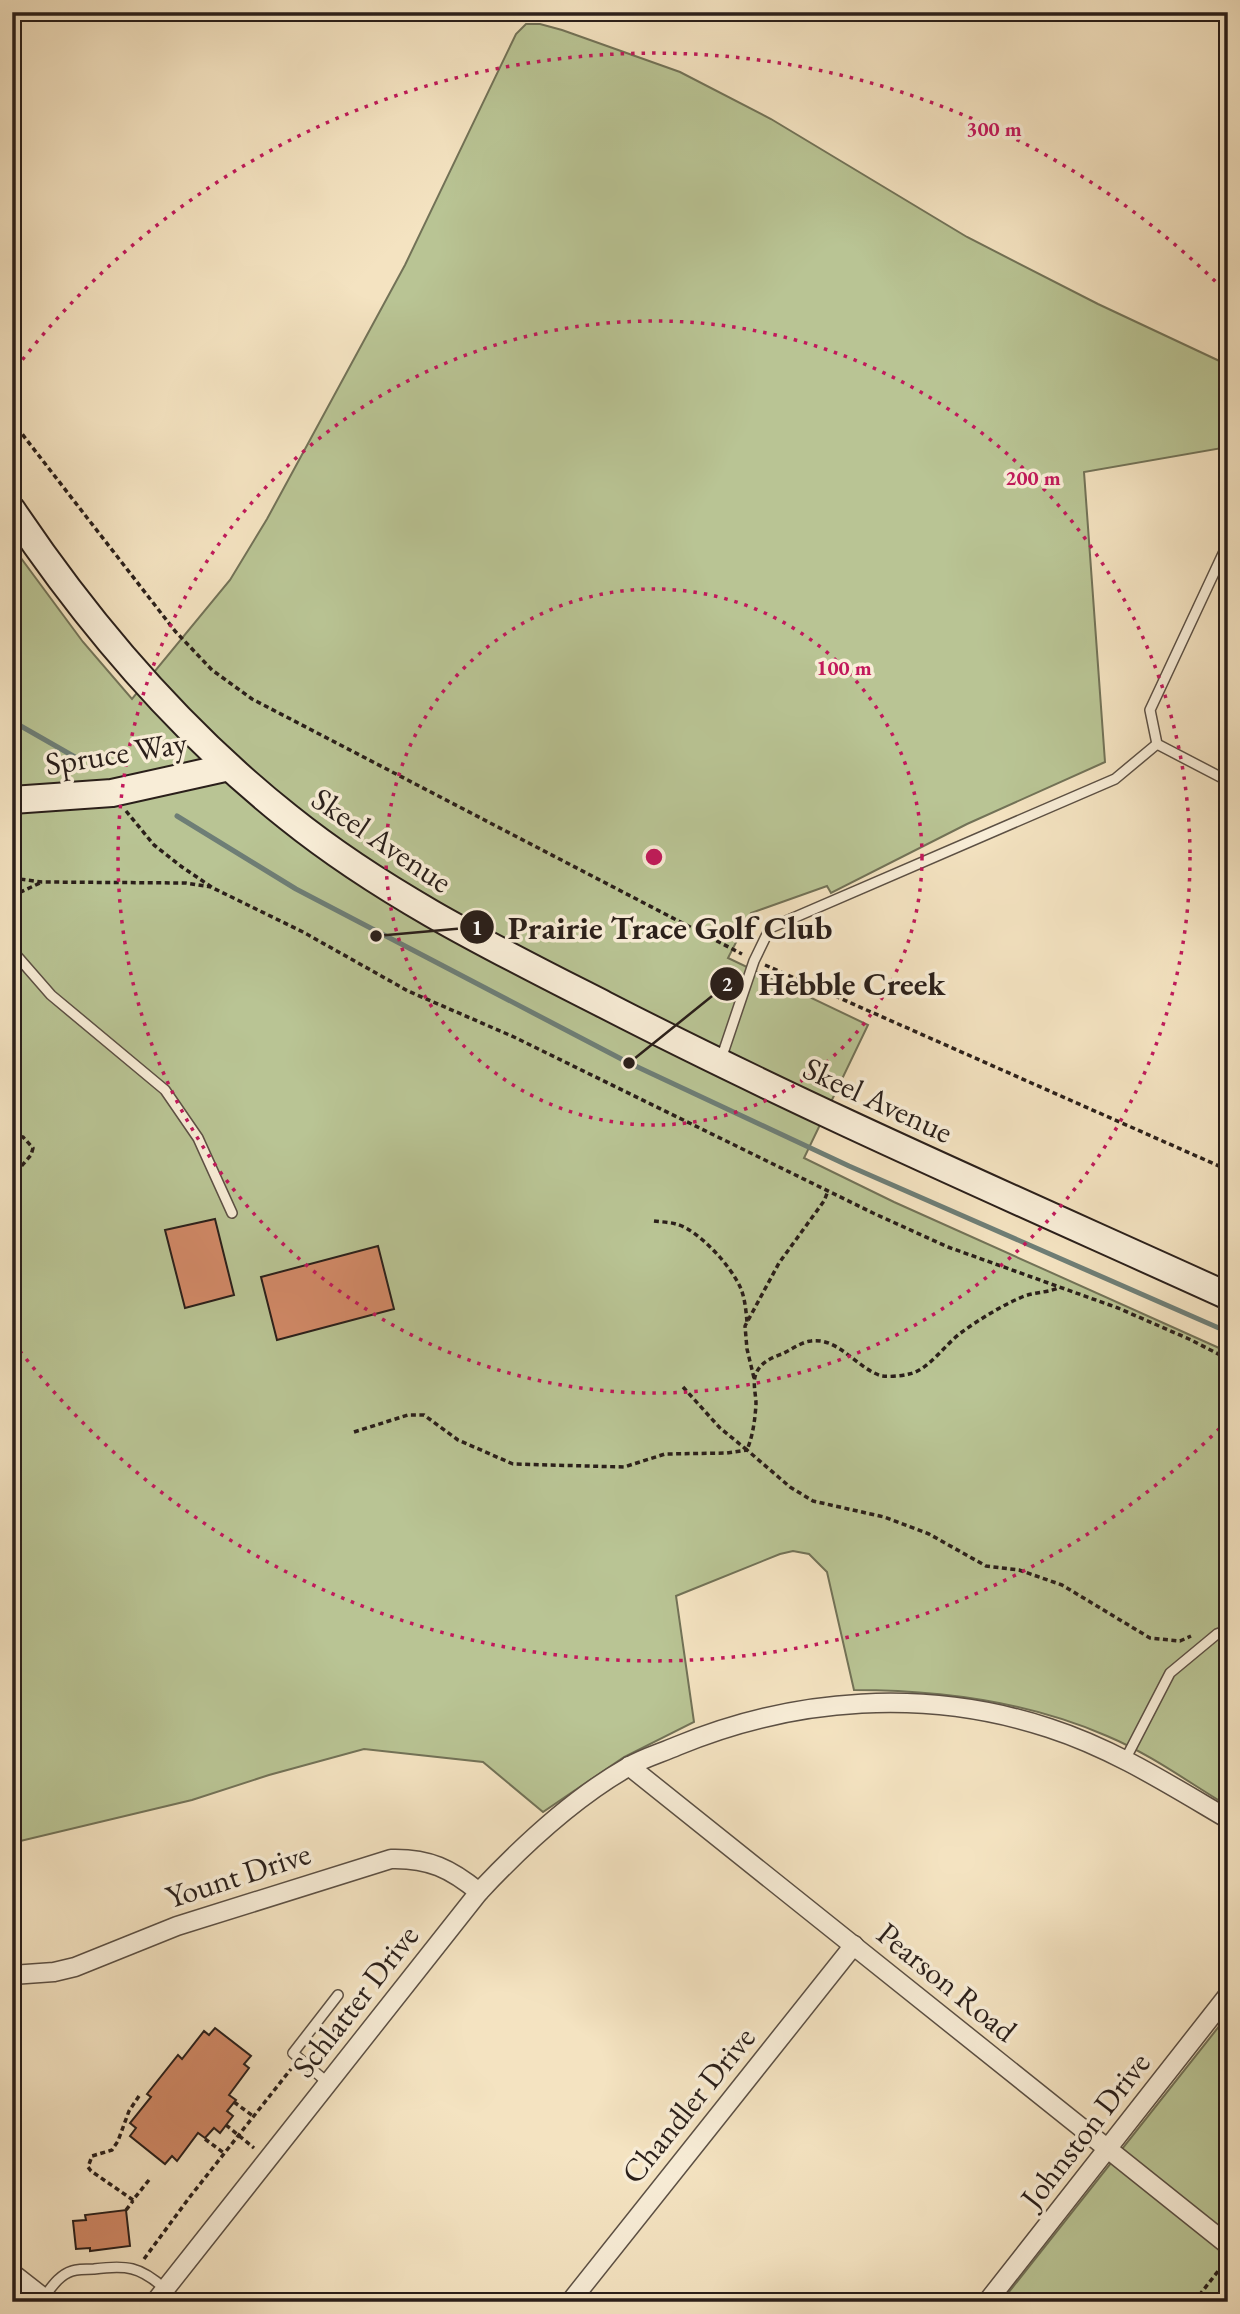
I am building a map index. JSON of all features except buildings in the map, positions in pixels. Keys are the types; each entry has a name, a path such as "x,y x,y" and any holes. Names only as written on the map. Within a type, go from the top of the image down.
{"street":[{"name":"Skeel Avenue","path":"12,510 77,601 146,685 229,767 289,818 398,896 450,926 720,1064 1228,1296"},
{"name":"Spruce Way","path":"12,800 112,793 229,767"},
{"name":"Schlatter Drive","path":"160,2295 479,1892 545,1827 629,1766 702,1736 780,1713 858,1703 938,1705 1014,1718 1082,1740 1125,1760 1228,1819"},
{"name":"Pearson Road","path":"629,1766 1228,2245"},
{"name":"Yount Drive","path":"12,1975 41,1974 75,1967 177,1926 391,1859 427,1862 450,1870 479,1892"},
{"name":"Chandler Drive","path":"570,2302 854,1945"},
{"name":"Johnston Drive","path":"987,2302 1228,1995"},
{"path":"12,2273 46,2300"}],"lane":[{"path":"1157,744 1150,710 1228,543"},
{"path":"720,1064 754,961 770,928 1115,779 1157,744"},
{"path":"1157,744 1228,781"},
{"path":"12,946 17,956 51,995 166,1090 198,1138 232,1213"},
{"path":"1125,1760 1170,1673 1217,1634 1228,1630"},
{"path":"328,2083 293,2053 338,1995"},
{"path":"46,2300 60,2278 71,2271 123,2266 153,2278 160,2295"}],"path":[{"path":"12,421 175,631 212,670 252,699 754,961 1228,1170"},
{"path":"112,793 155,845 213,888 303,932 408,991 514,1037 948,1247 1142,1318 1228,1359"},
{"path":"12,878 42,882 186,883 213,888"},
{"path":"12,896 42,882"},
{"path":"12,1136 23,1137 33,1148 31,1155 12,1177"},
{"path":"747,1324 779,1263 824,1201 828,1191"},
{"path":"654,1221 676,1223 700,1238 724,1264 742,1292 747,1324 747,1349 754,1378 754,1424 747,1451"},
{"path":"754,1378 765,1362 811,1341 828,1344 878,1374 910,1374 930,1362 946,1344 993,1312 1024,1296 1047,1293 1058,1288"},
{"path":"683,1387 720,1428 790,1488 813,1501 884,1517 929,1534 986,1566 1019,1570 1062,1585 1150,1638 1180,1641 1202,1632"},
{"path":"355,1432 408,1415 424,1415 458,1440 513,1464 624,1467 665,1454 747,1451"},
{"path":"136,2269 292,2068"},
{"path":"133,2200 91,2171 88,2166 92,2156 112,2150 129,2111 139,2096"},
{"path":"234,2102 253,2116"},
{"path":"226,2125 268,2159"},
{"path":"205,2138 224,2153"},
{"path":"125,2210 149,2180"},
{"path":"1195,2302 1228,2260"}],"green space":[{"path":"526,24 540,24 562,30 680,72 771,119 967,237 1098,304 1228,365 1228,447 1084,472 1105,762 967,824 831,893 827,886 751,913 728,958 868,1025 804,1158 894,1202 1228,1352 1228,1806 1123,1743 1046,1714 951,1695 854,1690 827,1572 809,1554 793,1551 676,1596 694,1722 624,1757 543,1812 483,1762 364,1749 192,1800 12,1843 12,546 83,642 132,699 230,580 267,519 405,265 516,34"},
{"path":"1228,2015 1228,2302 1001,2302"}],"waterway":[{"path":"12,721 82,761"},
{"path":"177,816 296,889 629,1063 849,1166 1228,1332"}],"place":[{"name":"Prairie Trace Golf Club","path":"376,936"},
{"name":"Hebble Creek","path":"629,1063"}]}
